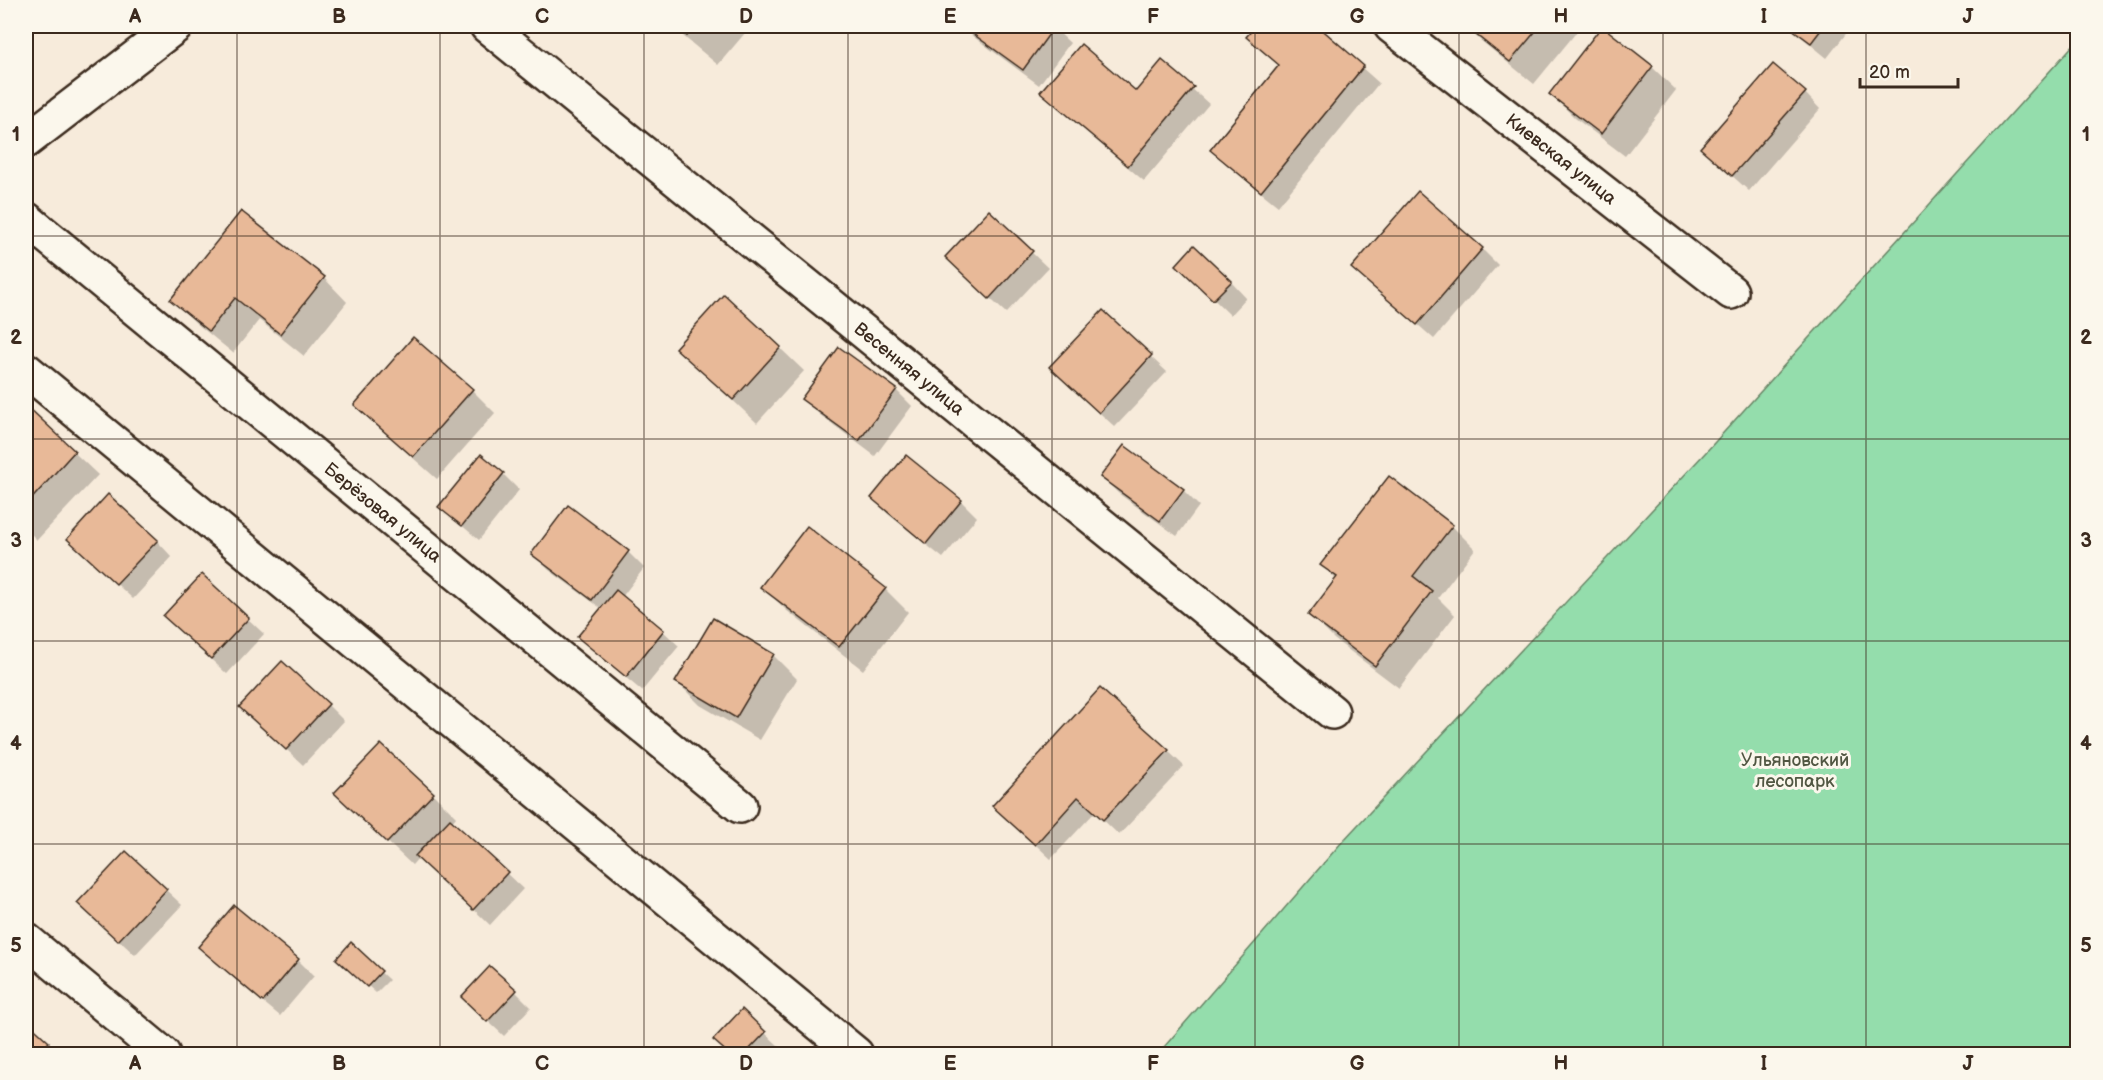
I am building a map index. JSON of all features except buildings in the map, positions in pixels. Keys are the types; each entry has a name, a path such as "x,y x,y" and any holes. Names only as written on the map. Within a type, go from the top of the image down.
{"street":[{"path":"26,141 176,26"},
{"name":"Весенняя улица","path":"486,26 1332,712"},
{"name":"Киевская улица","path":"1391,26 1731,292"},
{"name":"Берёзовая улица","path":"26,219 740,806"},
{"path":"26,370 856,1054"},
{"path":"26,940 163,1054"}],"green space":[{"name":"Ульяновский лесопарк","path":"2077,41 2077,1054 1158,1054 1342,842 1706,452"}]}
